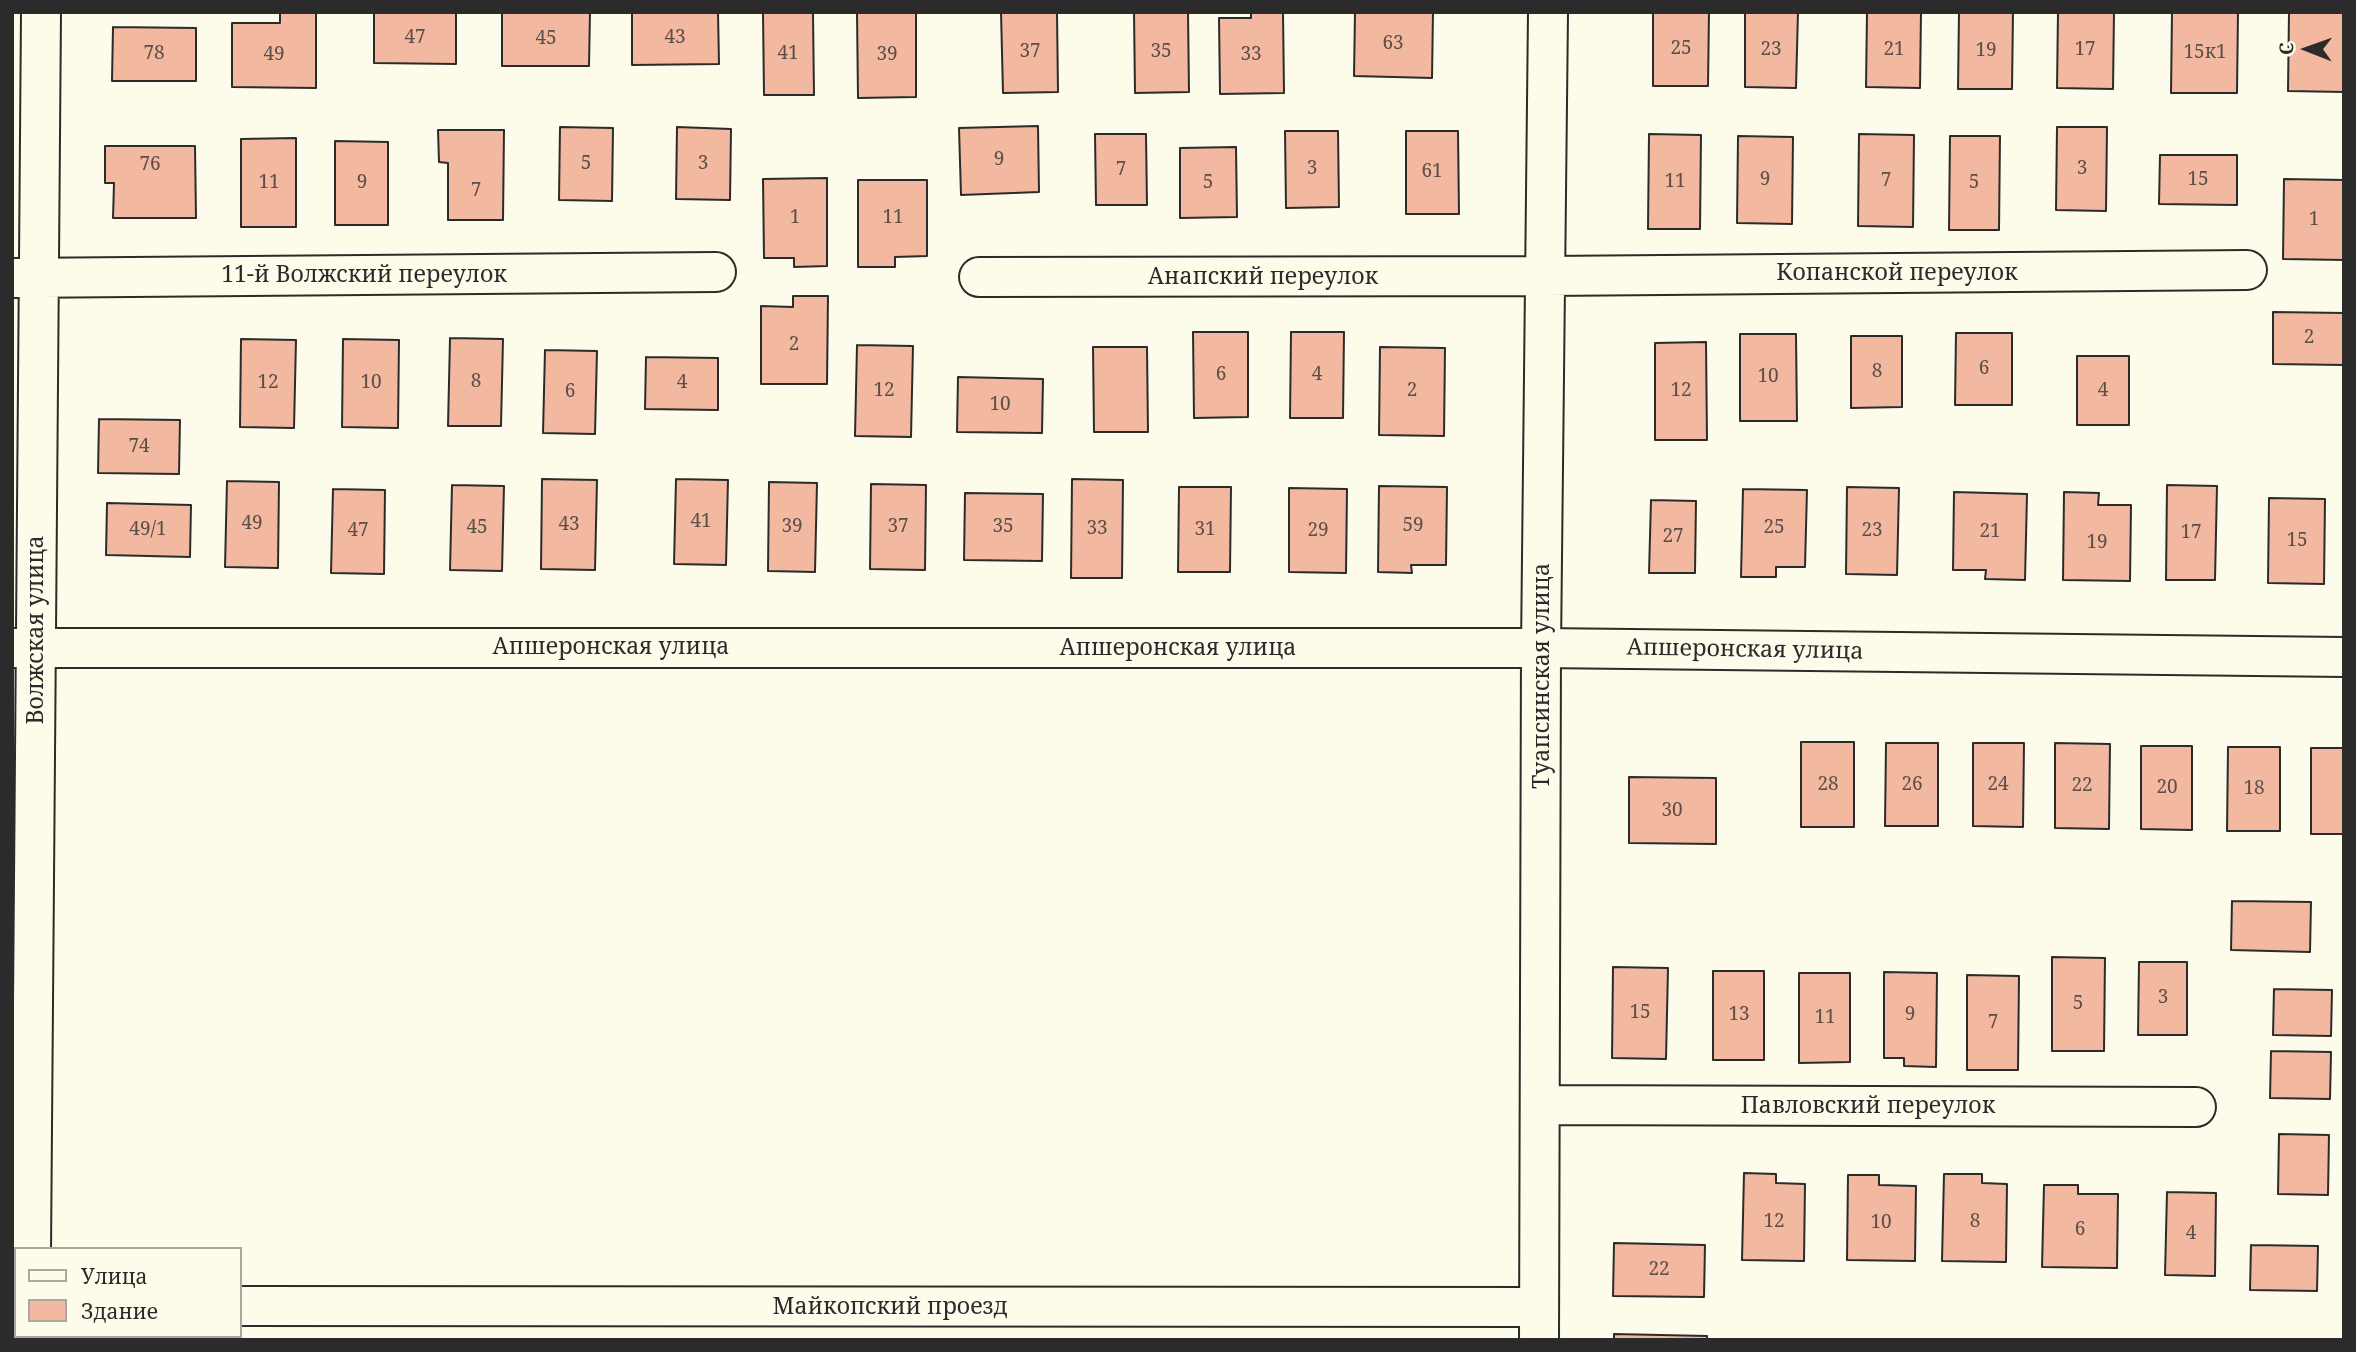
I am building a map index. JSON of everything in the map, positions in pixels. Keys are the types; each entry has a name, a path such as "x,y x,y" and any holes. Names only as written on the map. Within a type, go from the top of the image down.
{"street":[{"name":"Волжская улица","path":"31,1247 22,1098 26,278 41,12"},
{"name":"Туапсинская улица","path":"1539,1323 1541,648 1548,12"},
{"name":"Копанской переулок","path":"1547,276 2247,270"},
{"name":"11-й Волжский переулок","path":"26,278 716,272"},
{"name":"Анапский переулок","path":"979,277 1547,276"},
{"name":"Апшеронская улица","path":"24,648 1541,648 2344,657"},
{"name":"Павловский переулок","path":"1541,1105 2196,1107"},
{"name":"Майкопский проезд","path":"242,1306 1539,1323"}],"building":[{"path":"280,12 316,12 316,88 232,87 232,23 280,23"},
{"path":"374,12 456,12 456,64 374,63"},
{"path":"502,12 590,12 589,66 502,66"},
{"path":"632,12 718,12 719,64 632,65"},
{"path":"916,12 916,97 858,98 857,13"},
{"path":"1001,12 1057,12 1058,92 1003,93"},
{"path":"1134,12 1188,12 1189,92 1135,93"},
{"path":"1251,12 1283,12 1284,93 1220,94 1219,18 1251,18"},
{"path":"1355,12 1433,12 1432,78 1354,76"},
{"path":"1653,12 1709,12 1708,86 1653,86"},
{"path":"1745,12 1798,12 1796,88 1745,87"},
{"path":"1867,12 1921,12 1920,88 1866,87"},
{"path":"1959,12 2013,12 2012,89 1958,89"},
{"path":"2058,12 2114,12 2113,89 2057,88"},
{"path":"2172,12 2238,12 2237,93 2171,93"},
{"path":"2289,12 2344,12 2344,92 2288,91"},
{"path":"763,13 813,13 814,95 764,95"},
{"path":"113,27 196,28 196,81 112,81"},
{"path":"1038,126 1039,192 961,195 959,128"},
{"path":"560,127 613,128 612,201 559,200"},
{"path":"677,127 731,129 730,200 676,199"},
{"path":"2057,127 2107,127 2106,211 2056,210"},
{"path":"438,130 504,130 503,220 448,220 448,163 439,162"},
{"path":"1285,131 1338,131 1339,207 1286,208"},
{"path":"1406,131 1458,131 1459,214 1406,214"},
{"path":"1095,134 1146,134 1147,205 1096,205"},
{"path":"1649,134 1701,135 1700,229 1648,229"},
{"path":"1859,134 1914,135 1913,227 1858,226"},
{"path":"1738,136 1793,137 1792,224 1737,223"},
{"path":"1950,136 2000,136 1999,230 1949,230"},
{"path":"296,138 296,227 241,227 241,139"},
{"path":"335,141 388,142 388,225 335,225"},
{"path":"105,146 195,146 196,218 113,218 114,183 105,183"},
{"path":"1236,147 1237,217 1180,218 1180,148"},
{"path":"2160,155 2237,155 2237,205 2159,204"},
{"path":"827,178 827,266 794,267 794,258 764,258 763,179"},
{"path":"2284,179 2344,180 2344,260 2283,259"},
{"path":"858,180 927,180 927,256 895,257 895,267 858,267"},
{"path":"793,296 828,296 827,384 761,384 761,306 793,307"},
{"path":"2273,312 2344,313 2344,365 2273,364"},
{"path":"1193,332 1248,332 1248,417 1194,418"},
{"path":"1291,332 1344,332 1343,418 1290,418"},
{"path":"1956,333 2012,333 2012,405 1955,405"},
{"path":"1740,334 1796,334 1797,421 1740,421"},
{"path":"1851,336 1902,336 1902,407 1851,408"},
{"path":"450,338 503,339 501,426 448,426"},
{"path":"241,339 296,340 294,428 240,427"},
{"path":"343,339 399,340 398,428 342,427"},
{"path":"1706,342 1707,440 1655,440 1655,343"},
{"path":"857,345 913,346 911,437 855,436"},
{"path":"1093,347 1147,347 1148,432 1094,432"},
{"path":"1380,347 1445,348 1444,436 1379,435"},
{"path":"545,350 597,351 595,434 543,433"},
{"path":"2077,356 2129,356 2129,425 2077,425"},
{"path":"646,357 718,358 718,410 645,409"},
{"path":"958,377 1043,379 1042,433 957,432"},
{"path":"99,419 180,420 179,474 98,473"},
{"path":"542,479 597,480 595,570 541,569"},
{"path":"676,479 728,480 726,565 674,564"},
{"path":"1072,479 1123,480 1122,578 1071,578"},
{"path":"227,481 279,482 278,568 225,567"},
{"path":"769,482 817,483 815,572 768,571"},
{"path":"871,484 926,485 925,570 870,569"},
{"path":"452,485 504,486 502,571 450,570"},
{"path":"2167,485 2217,486 2215,580 2166,580"},
{"path":"1379,486 1447,487 1446,565 1411,565 1412,573 1378,572"},
{"path":"1179,487 1231,487 1230,572 1178,572"},
{"path":"1847,487 1899,488 1897,575 1846,574"},
{"path":"1289,488 1347,489 1346,573 1289,572"},
{"path":"333,489 385,490 384,574 331,573"},
{"path":"1743,489 1807,490 1805,567 1776,567 1776,577 1741,577"},
{"path":"1954,492 2027,494 2025,580 1985,579 1986,570 1953,570"},
{"path":"2064,492 2099,493 2098,505 2131,505 2130,581 2063,580"},
{"path":"965,493 1043,494 1042,561 964,560"},
{"path":"2269,498 2325,499 2324,584 2268,583"},
{"path":"1651,500 1696,501 1695,573 1649,573"},
{"path":"107,503 191,505 190,557 106,555"},
{"path":"1801,742 1854,742 1854,827 1801,827"},
{"path":"1886,743 1938,743 1938,826 1885,826"},
{"path":"1973,743 2024,743 2023,827 1973,826"},
{"path":"2055,743 2110,744 2109,829 2055,828"},
{"path":"2141,746 2192,746 2192,830 2141,829"},
{"path":"2228,747 2280,747 2280,831 2227,831"},
{"path":"2311,748 2344,748 2344,834 2311,834"},
{"path":"1629,777 1716,778 1716,844 1629,843"},
{"path":"2232,901 2311,902 2310,952 2231,950"},
{"path":"2052,957 2105,958 2104,1051 2052,1051"},
{"path":"2139,962 2187,962 2187,1035 2138,1035"},
{"path":"1613,967 1668,968 1666,1059 1612,1058"},
{"path":"1713,971 1764,971 1764,1060 1713,1060"},
{"path":"1884,972 1937,973 1936,1067 1904,1066 1904,1058 1884,1058"},
{"path":"1799,973 1850,973 1850,1062 1799,1063"},
{"path":"1967,975 2019,976 2018,1070 1967,1070"},
{"path":"2274,989 2332,990 2331,1036 2273,1035"},
{"path":"2271,1051 2331,1052 2330,1099 2270,1098"},
{"path":"2279,1134 2329,1135 2328,1195 2278,1194"},
{"path":"1744,1173 1776,1174 1776,1183 1805,1184 1804,1261 1742,1260"},
{"path":"1944,1174 1982,1174 1982,1183 2007,1184 2006,1262 1942,1261"},
{"path":"1848,1175 1879,1175 1879,1185 1916,1186 1915,1261 1847,1260"},
{"path":"2044,1185 2078,1185 2078,1194 2118,1194 2117,1268 2042,1267"},
{"path":"2167,1192 2216,1193 2215,1276 2165,1275"},
{"path":"1614,1243 1705,1245 1704,1297 1613,1296"},
{"path":"2251,1245 2318,1246 2317,1291 2250,1290"},
{"path":"1614,1334 1707,1336 1707,1340 1614,1340"}]}
